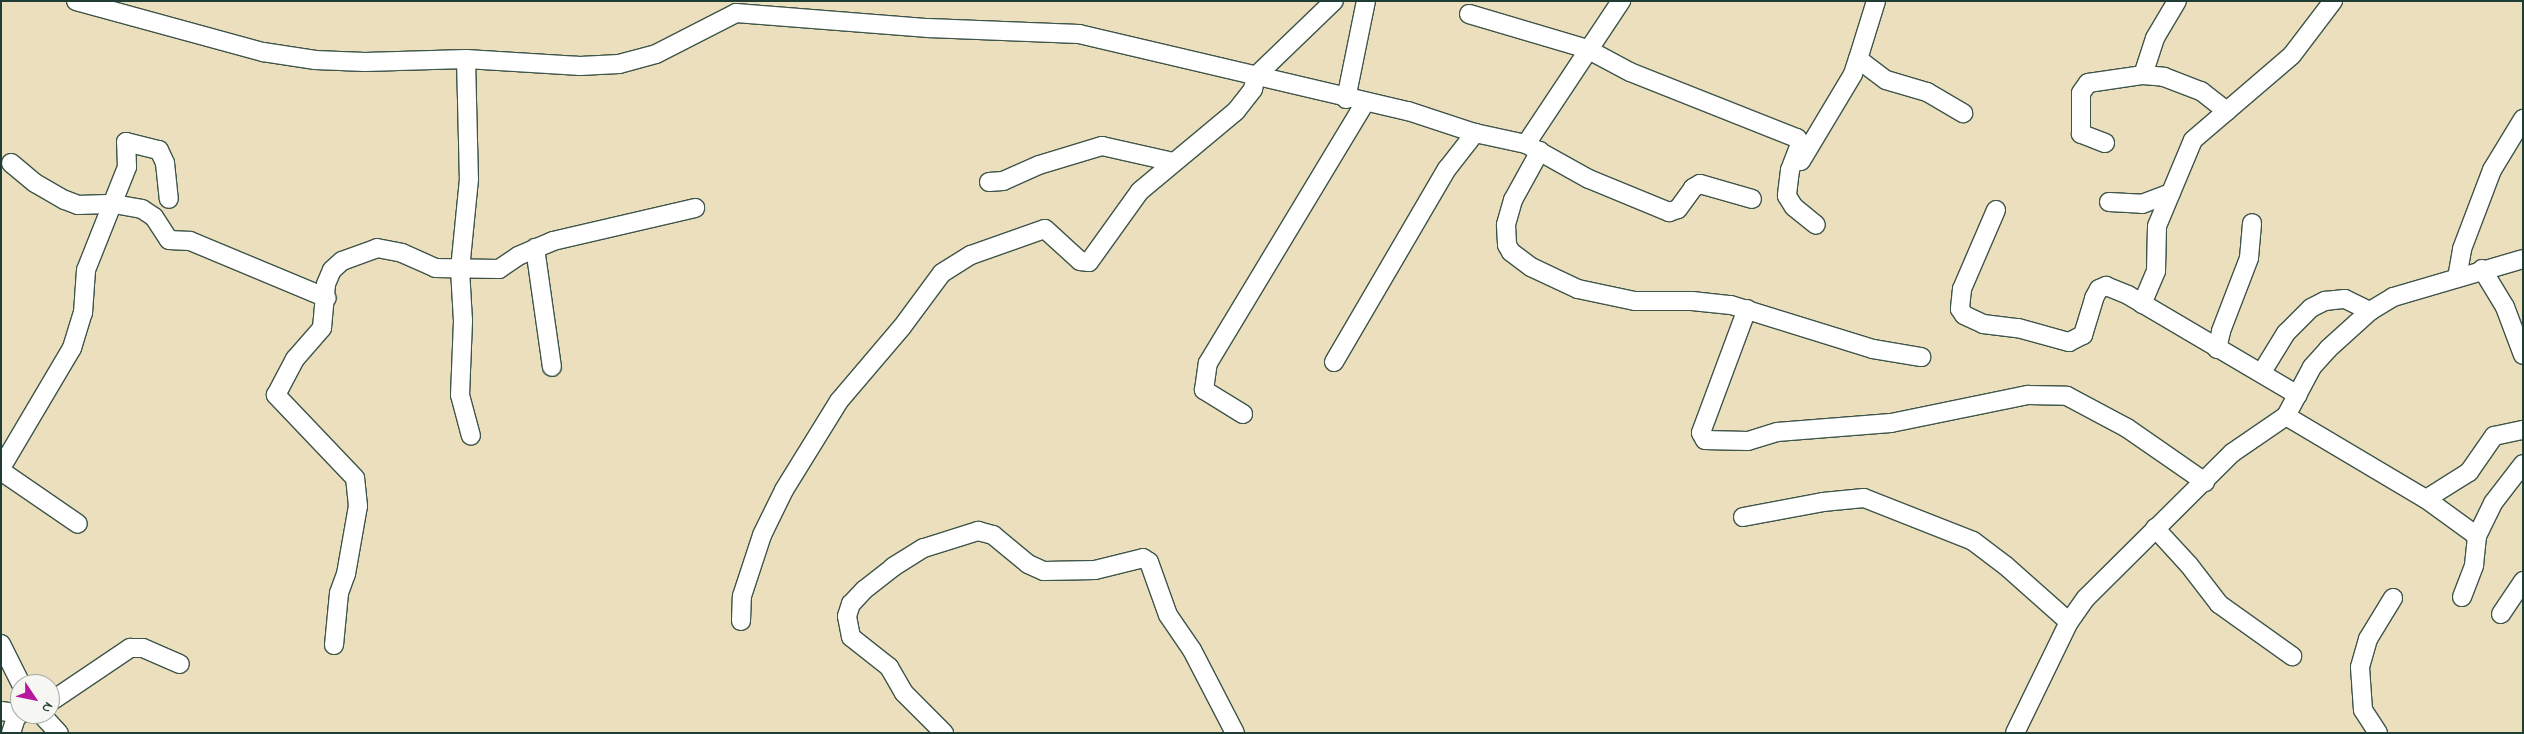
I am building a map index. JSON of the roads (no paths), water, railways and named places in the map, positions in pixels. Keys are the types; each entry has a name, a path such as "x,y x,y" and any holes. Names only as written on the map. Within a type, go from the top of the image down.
{"street":[{"path":"76,1 263,52 315,60 406,62 466,59 580,66 619,64 656,54 740,7 928,28 1079,34 1346,99 1408,111 1475,134 1533,147 1590,179 1669,212 1678,209 1693,188 1700,184 1752,199"},
{"path":"741,622 742,596 762,535 784,490 839,401 902,327 942,273 971,254 1046,229 1080,261 1089,262 1128,206 1173,162 1236,111 1253,89 1256,76 1334,1"},
{"path":"1346,99 1366,1"},
{"path":"1620,1 1587,49 1584,58 1533,147 1512,200 1506,225 1507,245 1518,259 1578,289 1635,302 1692,300 1747,308 1873,349 1921,357"},
{"path":"1788,185 1853,74 1876,1"},
{"path":"2143,75 2152,44 2177,1"},
{"path":"2142,304 2156,271 2157,226 2193,140 2292,55 2326,5"},
{"path":"1469,14 1587,49 1630,72 1797,138 1800,147 1788,185 1790,202 1816,225"},
{"path":"466,59 469,178 460,269 463,321 460,395 472,436"},
{"path":"1858,59 1886,80 1927,92 1962,113"},
{"path":"2105,143 2082,135 2083,87 2088,83 2143,75 2194,88 2228,111"},
{"path":"1243,414 1204,390 1208,363 1365,103"},
{"path":"2457,278 2462,249 2492,170 2523,119"},
{"path":"1334,362 1443,176 1475,134"},
{"path":"78,524 2,465 72,348 83,313 86,270 114,204 127,167 126,142 159,150 165,163 169,199"},
{"path":"989,182 1003,181 1039,165 1102,146 1173,162"},
{"path":"12,163 44,189 78,205 114,204 150,213 169,240 195,243 327,298"},
{"path":"2109,202 2140,205 2171,193"},
{"path":"334,645 339,593 346,574 358,506 357,484 353,474 278,401 276,395 295,359 322,328 327,298 326,284 332,270 342,261 371,249 402,253 435,268 500,269 535,248 695,208"},
{"path":"1996,210 1962,289 1960,309 1964,315 1983,324 2018,328 2070,342 2083,335 2094,298 2101,288 2110,287 2262,372 2298,395"},
{"path":"2217,348 2221,331 2250,258 2252,223"},
{"path":"535,248 552,367"},
{"path":"2015,733 2069,622 2086,598 2232,453 2286,416 2319,358 2370,311 2393,297 2482,269 2523,259"},
{"path":"2482,269 2504,307 2523,355"},
{"path":"2262,372 2286,333 2311,308 2325,301 2345,298 2370,311"},
{"path":"1747,308 1701,433 1705,440 1748,441 1777,432 1891,423 2028,396 2067,396 2126,428 2204,482"},
{"path":"2286,416 2426,499 2477,536"},
{"path":"2426,499 2469,472 2494,436 2523,430"},
{"path":"2462,597 2474,565 2477,536 2493,503 2523,464"},
{"path":"1743,517 1823,502 1864,498 1973,541 2006,566 2069,622"},
{"path":"2155,528 2189,565 2219,604 2292,656"},
{"path":"944,733 904,693 889,666 851,638 847,616 851,604 864,590 893,567 924,548 978,531 993,535 1028,564 1044,570 1095,570 1142,558 1151,563 1168,616 1192,650 1235,733"},
{"path":"2500,614 2523,582"},
{"path":"2378,733 2363,710 2359,672 2368,639 2393,598"},
{"path":"1,644 16,674"},
{"path":"60,695 130,648 143,648 180,664"}]}
